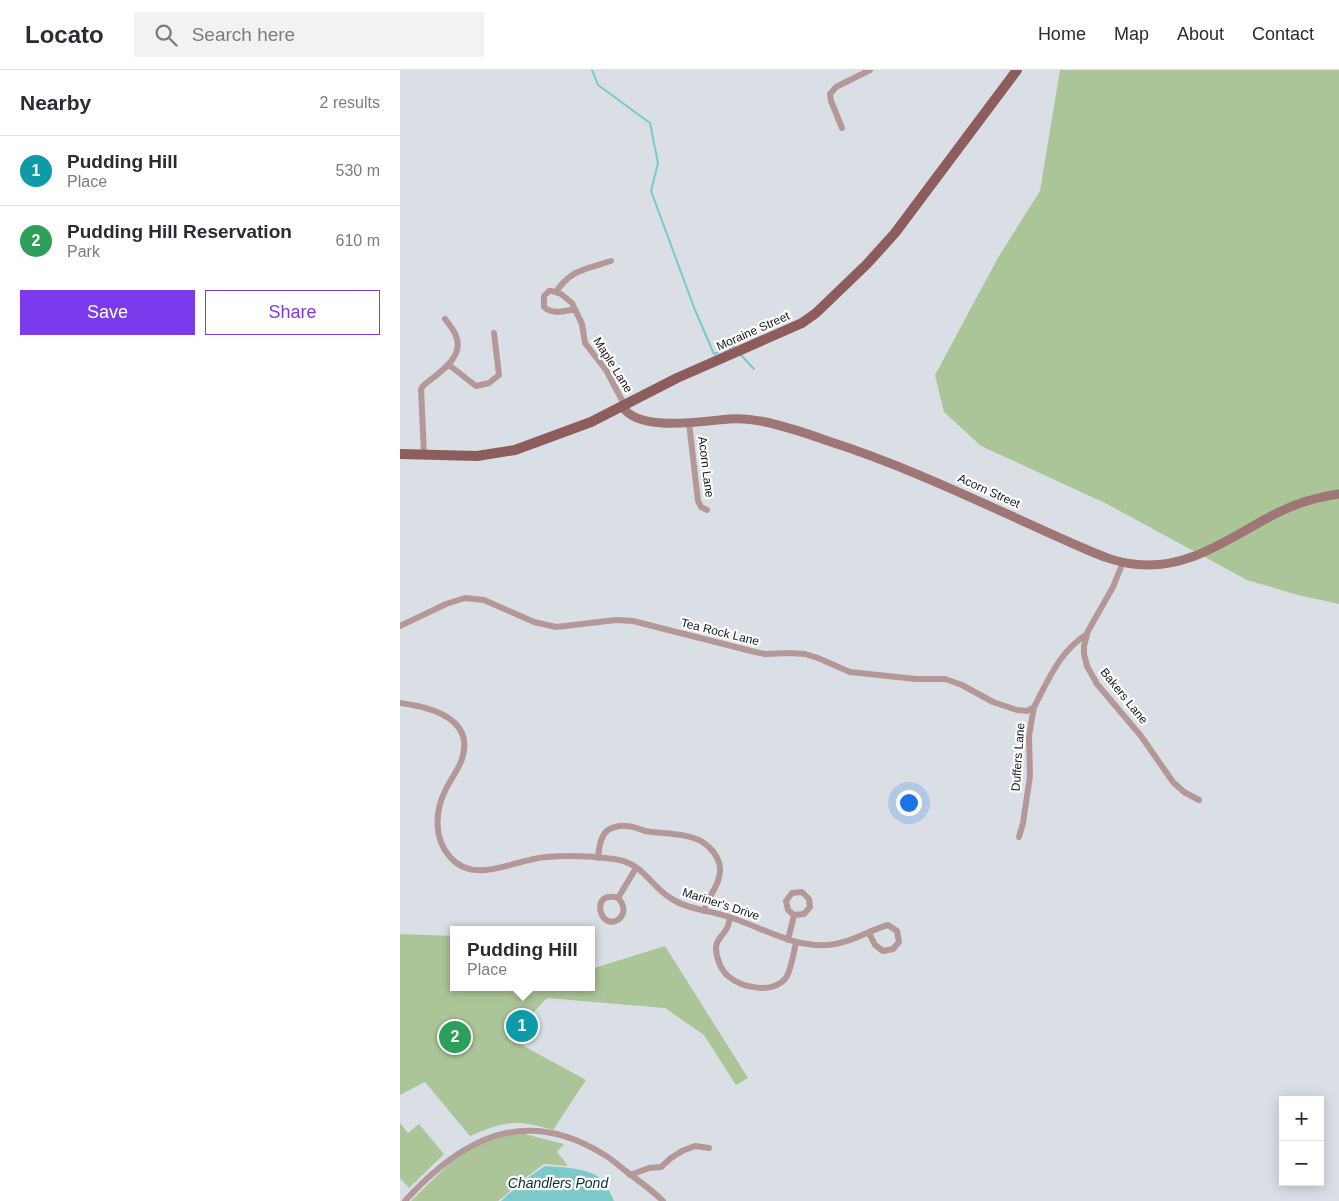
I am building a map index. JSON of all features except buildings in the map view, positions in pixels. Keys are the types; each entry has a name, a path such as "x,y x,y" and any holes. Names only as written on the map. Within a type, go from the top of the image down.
{"main road":[{"name":"Moraine Street","path":"400,454 477,456 501,453 535,443 591,422 677,378 792,328 816,313 867,264 895,233 1017,70"},
{"name":"Acorn Street","path":"623,405 628,414 635,418 677,424 731,418 743,419 769,423 801,432 901,466 1083,548 1123,562 1153,565 1170,564 1188,559 1224,543 1288,508 1310,500 1339,494"}],"street":[{"path":"842,128 830,101 830,94 836,88 870,70"},
{"path":"575,309 553,313 544,307 544,296 549,291 556,292 562,282 572,274 611,261"},
{"name":"Maple Lane","path":"556,292 567,298 575,309 582,324 585,343 606,370 623,405"},
{"path":"424,455 421,389 448,365 456,350 456,336 445,319"},
{"path":"448,365 476,386 489,383 499,375 494,333"},
{"name":"Acorn Lane","path":"689,423 698,501 701,507 707,510"},
{"name":"Bakers Lane","path":"1123,562 1113,587 1087,634 1084,654 1087,666 1093,678 1141,736 1173,782 1184,792 1200,800"},
{"name":"Tea Rock Lane","path":"400,626 465,598 497,604 523,617 546,625 562,626 616,620 633,621 765,654 797,653 812,656 850,672 916,679 945,679 962,684 993,702 1017,710 1026,711 1034,707"},
{"path":"1034,707 1058,661 1076,641 1087,634"},
{"name":"Mariner's Drive","path":"400,703 426,707 441,712 458,728 463,739 464,752 460,766 446,788 439,805 438,831 446,852 455,862 467,869 486,870 543,857 615,859 636,868 648,877 667,897 687,907 730,917 788,940 813,944 838,944 888,926 893,927 897,932 899,942 893,950 883,951 875,945 870,933"},
{"name":"Duffers Lane","path":"1019,837 1030,776 1029,736 1034,707"},
{"path":"598,858 604,835 608,830 621,826 687,837 702,842 709,846 715,854 720,868 718,883 706,903 704,911"},
{"path":"618,898 636,868"},
{"path":"788,940 794,915"},
{"path":"730,917 727,929 718,941 717,956 723,970 728,976 739,983 764,988 784,980 788,975 796,942"},
{"path":"405,1201 438,1168 462,1151 489,1138 522,1130 552,1132 573,1139 604,1154 663,1201"},
{"path":"630,1175 649,1168 661,1167 682,1151 695,1146 709,1148"}],"green space":[{"path":"1060,70 1339,70 1339,604 1298,595 1247,580 1107,504 981,446 944,412 935,375 999,256 1040,191"},
{"path":"400,934 450,936 450,991 595,991 595,968 665,946 748,1078 736,1085 704,1035 665,1008 547,998 509,1038 586,1080 553,1130 529,1124 511,1123 493,1127 470,1136 425,1082 400,1095"},
{"path":"400,1123 408,1133 419,1124 444,1154 409,1188 400,1178"},
{"path":"517,1132 564,1144 557,1152 568,1166 544,1164 513,1187 498,1201 411,1201 454,1159 472,1146"}],"water":[{"name":"Chandlers Pond","path":"545,1166 575,1169 597,1176 606,1185 614,1201 501,1201 523,1181"}],"waterway":[{"path":"592,70 598,85 650,123 658,163 651,191 695,310 714,354 735,346"},
{"path":"741,355 754,369"}],"place":[{"name":"Pudding Hill","path":"522,1026"},
{"name":"Pudding Hill Reservation","path":"455,1037"}]}
